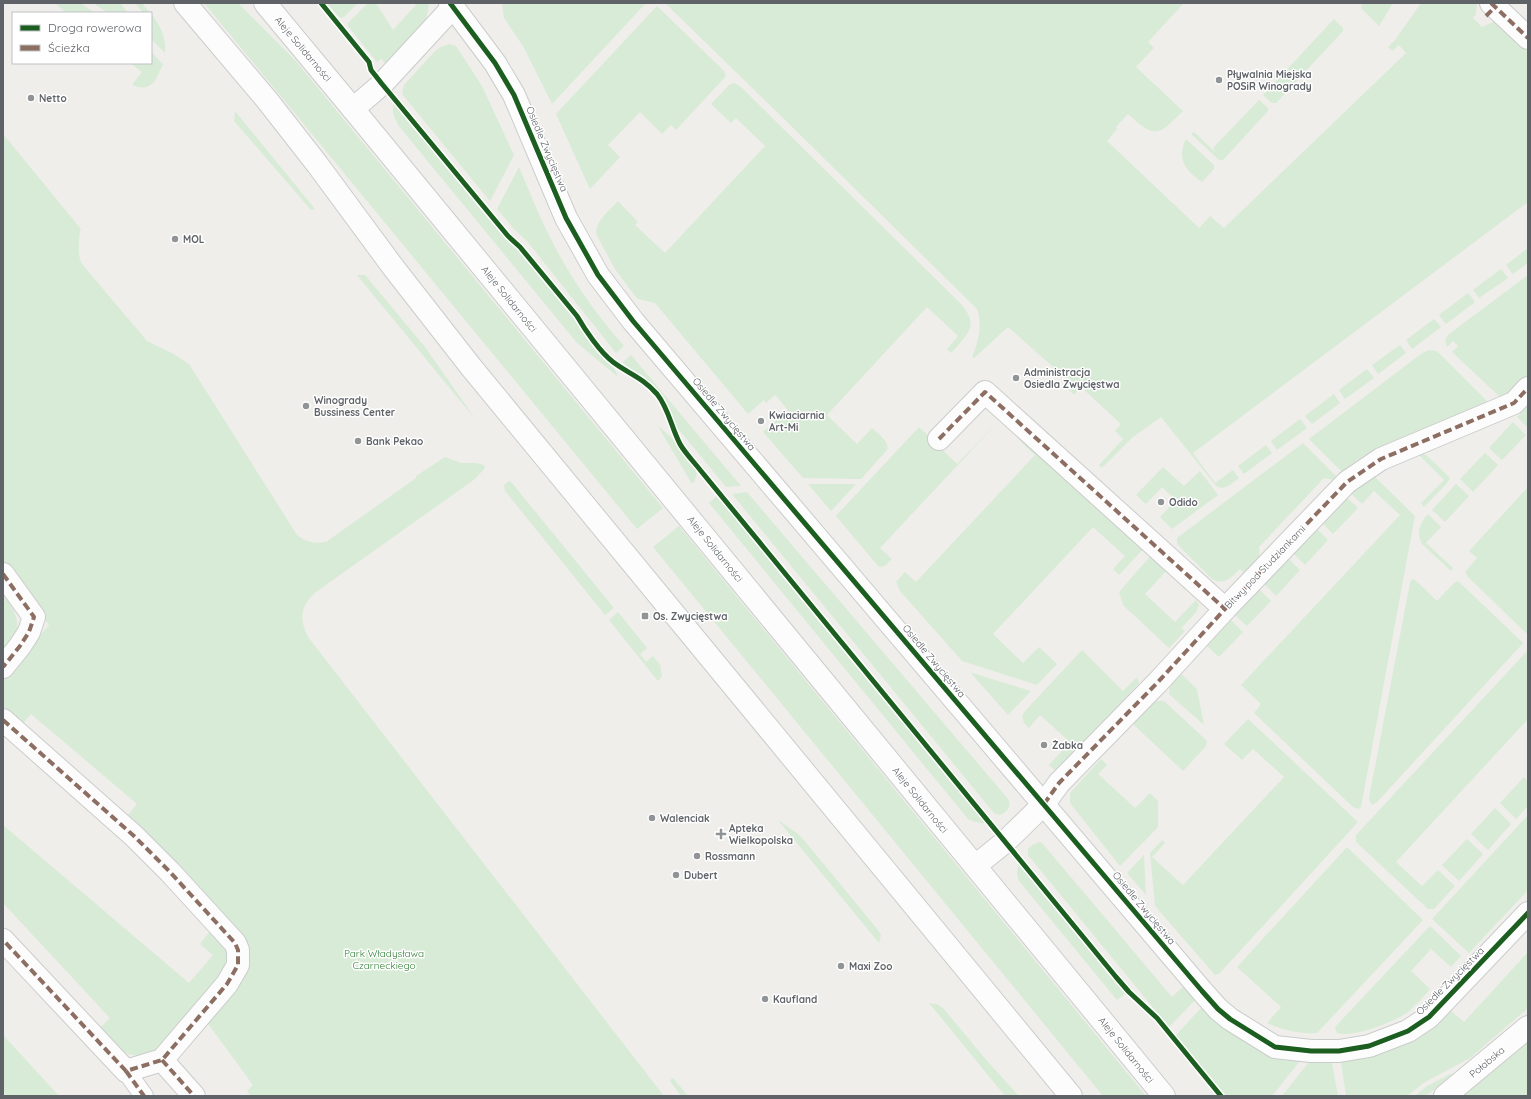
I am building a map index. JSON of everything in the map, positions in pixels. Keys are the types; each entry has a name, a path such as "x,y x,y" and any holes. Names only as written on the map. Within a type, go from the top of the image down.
{"street":[{"path":"185,3 267,100 388,261 471,367 1071,1096"},
{"name":"Aleje Solidarności","path":"265,3 354,109 1164,1096"},
{"name":"Osiedle Zwycięstwa","path":"354,109 387,79 452,5 495,63 514,95 566,218 598,275 633,321 1213,1003 1230,1019 1275,1047 1311,1051 1339,1051 1369,1046 1408,1031 1433,1013 1528,913"},
{"path":"1490,8 1528,38"},
{"name":"Bitwy pod Studziankami","path":"975,866 1005,842 1044,804 1059,783 1177,662 1225,609 1347,482 1381,459 1514,403 1528,388"},
{"path":"939,439 985,392 1225,609"},
{"path":"3,574 34,617 29,632 3,667"},
{"path":"3,720 134,836 175,877 235,943 238,950 238,965 227,984 162,1060 126,1071"},
{"path":"3,940 126,1071 144,1096"},
{"name":"Połabska","path":"1445,1096 1528,1027"},
{"path":"162,1060 194,1096"}],"green space":[{"path":"55,3 80,3 94,12 65,12"},
{"path":"93,3 120,3 127,12 106,12"},
{"path":"135,3 142,3 149,12 142,12"},
{"path":"204,3 238,3 295,60 663,508 637,529"},
{"path":"327,3 358,3 344,17 341,18"},
{"path":"368,3 376,3 393,30 416,5 414,3 429,3 427,16 424,22 385,63 381,59 377,62 348,26 348,23"},
{"path":"502,3 646,3 552,104 523,46 504,18"},
{"path":"665,3 1184,3 1148,42 1154,48 1136,67 1183,111 1168,126 1162,130 1156,131 1151,131 1144,128 1128,114 1116,127 1117,129 1107,141 1199,228 1210,216 1224,228 1406,53 1399,45 1392,51 1388,47 1395,40 1421,3 1477,3 1476,14 1473,18 1482,27 1493,22 1500,23 1528,49 1528,202 1193,453 1215,483 1233,470 1239,478 1231,484 1222,488 1216,486 1161,417 1133,437 1102,468 1099,465 1123,439 1115,431 1121,424 1081,387 1074,395 1066,387 1070,382 1008,327 974,358 972,357 980,327 977,309"},
{"path":"1362,3 1393,3 1379,26 1361,8"},
{"path":"657,6 724,71 726,76 676,130 671,125 662,134 640,112 608,145 620,157 590,189 556,114"},
{"path":"152,15 162,32 165,42 165,53 152,40"},
{"path":"1334,19 1343,28 1343,31 1276,103 1272,103 1263,95"},
{"path":"449,44 456,46 482,86 514,155 490,201 402,94 404,85 436,50"},
{"path":"152,53 163,64 152,84 144,87 132,85 142,72 131,64 152,64"},
{"path":"734,83 740,86 959,302 966,310 971,323 967,335 951,353 947,349 958,336 927,307 827,415 857,444 872,428 887,444 887,450 861,479 803,478 763,432 788,410 775,395 766,403 764,400 748,414 655,303 638,299 635,296 615,269 596,234 598,224 618,201 638,222 635,225 665,253 765,146 736,118 731,123 711,104 729,85"},
{"path":"1259,100 1268,108 1268,111 1223,160 1219,160 1191,134 1194,132 1214,151 1215,150 1213,148"},
{"path":"393,102 504,237 518,249 576,321 589,340 614,368 618,377 577,343 398,125 393,114"},
{"path":"235,111 315,209 311,210 234,121"},
{"name":"Park Władysława Czarneckiego","path":"3,134 81,229 79,256 82,264 147,341 172,353 189,364 297,535 310,542 326,542 416,478 416,476 445,457 461,463 475,463 484,465 485,468 475,479 316,592 304,608 302,618 303,624 308,637 664,1096 251,1096 247,1091 253,1085 206,1021 244,971 126,817 137,804 31,714 20,727 3,712 3,679 49,625 3,563"},
{"path":"1186,139 1214,165 1214,169 1202,182 1187,169 1184,164 1182,153"},
{"path":"519,167 557,252 593,307 624,346 616,353 527,241 514,229 497,209"},
{"path":"1528,248 1528,263 1513,274 1506,265"},
{"path":"1501,269 1508,278 1479,298 1473,290"},
{"path":"357,275 365,275 425,347 476,420"},
{"path":"1528,275 1528,378 1510,394 1501,398 1452,352 1458,346 1453,341 1447,347 1445,340 1449,334"},
{"path":"1468,293 1475,302 1446,324 1439,315"},
{"path":"1434,319 1441,327 1412,349 1406,340"},
{"path":"1400,345 1406,353 1378,374 1372,365"},
{"path":"1429,350 1439,353 1484,398 1488,404 1380,447 1357,460 1342,472 1309,439 1421,354"},
{"path":"631,355 741,486 726,487 676,426 665,400 646,379 629,369 623,362"},
{"path":"1367,369 1374,378 1345,399 1339,390"},
{"path":"1334,394 1340,403 1312,424 1305,416"},
{"path":"1528,406 1528,428 1517,417"},
{"path":"1300,419 1307,428 1277,450 1271,441"},
{"path":"999,421 880,548 892,559 885,566 879,567 836,516 919,427 957,464"},
{"path":"1513,422 1526,435 1502,460 1489,448"},
{"path":"658,426 674,440 697,471 695,481 692,484"},
{"path":"1025,437 1147,545 1119,575 1113,569 1125,556 1093,527 993,634 1023,663 1039,647 1057,664 1037,685 962,661 900,591 896,582 905,572 916,582 1035,455 1020,441"},
{"path":"1303,443 1337,477 1334,480 1324,478 1259,547 1260,560 1246,575 1240,569 1228,580 1220,582 1212,579 1177,544 1177,538"},
{"path":"1266,445 1272,453 1244,474 1238,466"},
{"path":"1485,453 1498,465 1473,492 1460,479"},
{"path":"1419,455 1426,455 1450,478 1424,507 1421,503 1444,480"},
{"path":"1163,467 1184,486 1200,471 1218,495 1172,529 1160,517 1176,500 1162,487 1146,504 1136,495"},
{"path":"1374,476 1415,516 1361,807 1358,809 1353,807 1254,713 1261,704 1241,685 1400,515 1374,491 1362,504 1349,492"},
{"path":"509,481 614,608 605,615 505,491 504,485"},
{"path":"808,484 856,484 831,511"},
{"path":"1456,484 1469,496 1445,522 1432,510"},
{"path":"1528,487 1528,635 1468,577 1465,572 1477,558 1469,551"},
{"path":"747,492 1009,800 1009,807 1004,813 1000,815 994,813 732,494"},
{"path":"717,496 987,824 968,819 709,503"},
{"path":"1345,496 1358,508 1333,534 1321,522"},
{"path":"1428,514 1441,527 1426,543 1453,568 1451,571 1422,544 1420,540 1419,532 1421,524"},
{"path":"679,526 1146,1096 1103,1096 653,547"},
{"path":"1316,528 1328,540 1305,565 1293,553"},
{"path":"1154,552 1170,567 1145,594 1175,622 1196,600 1199,605 1196,612 1181,628 1185,631 1169,648 1123,605 1119,592"},
{"path":"1288,558 1300,570 1276,596 1264,584"},
{"path":"1412,579 1415,580 1437,601 1455,582 1458,581 1523,643 1378,801 1372,805 1369,798"},
{"path":"1259,589 1271,601 1247,626 1235,615"},
{"path":"3,593 14,611 18,626 15,636 3,652"},
{"path":"618,612 647,648 640,654 646,662 653,656 660,665 662,676 658,681 609,620"},
{"path":"1231,620 1243,632 1219,657 1206,645"},
{"path":"1082,650 1123,691 1137,677 1139,683 1057,772 1049,765 1070,742 1040,715 1029,728 1024,723 1022,716"},
{"path":"1528,650 1528,719 1396,862 1422,886 1438,870 1455,886 1434,909 1428,909 1356,842 1356,835"},
{"path":"970,672 1031,691 1008,715"},
{"path":"1180,673 1197,689 1204,725 1169,694 1170,684"},
{"path":"1154,701 1164,701 1207,741 1206,746 1183,771 1133,724"},
{"path":"1248,719 1358,822 1219,974 1215,975 1155,906 1150,853 1162,840 1165,843 1152,857 1183,885 1284,777 1253,749 1242,760 1224,744"},
{"path":"1101,759 1107,765 1098,774 1135,808 1150,793 1158,801 1158,827 1120,866 1070,803 1070,793"},
{"path":"1524,777 1528,781 1528,806 1516,819 1500,803"},
{"path":"1495,808 1511,824 1488,850 1471,834"},
{"path":"1528,815 1528,890 1469,953 1432,919"},
{"path":"778,820 803,839 878,930 881,935 879,943"},
{"path":"3,825 189,983 213,955 200,944 211,930 223,945 228,960 227,974 160,1048 150,1053 133,1055 125,1053 112,1043 99,1029 110,1018 3,903"},
{"path":"1467,839 1483,854 1459,881 1442,865"},
{"path":"1039,842 1042,843 1172,997 1183,987 1195,1000 1169,1027 1028,855 1028,849 1032,845"},
{"path":"1347,847 1423,920 1317,1033 1304,1033 1279,1028 1267,1023 1281,1007 1237,967"},
{"path":"1144,855 1146,895 1127,873"},
{"path":"1018,862 1125,994 1117,1000 1019,881 1017,875"},
{"path":"1430,926 1461,956 1451,967 1431,949 1411,971 1430,989 1417,1004 1402,1016 1374,1028 1353,1033 1337,1033 1335,1028 1336,1026"},
{"path":"1528,952 1528,1008 1470,1058 1425,1082 1407,1096 1346,1096 1341,1062 1368,1057 1450,1010 1464,1022"},
{"path":"929,1003 936,1004 943,1008 988,1062 1019,1096 1005,1096"},
{"path":"1201,1008 1234,1035 1259,1049 1300,1061 1272,1096 1225,1096 1176,1035"},
{"path":"3,1035 59,1096 7,1096 3,1092"},
{"path":"1528,1042 1528,1096 1463,1096"},
{"path":"1309,1062 1332,1063 1338,1096 1282,1096"},
{"path":"1450,1074 1453,1074 1426,1096 1415,1096 1427,1086"},
{"path":"672,1078 688,1096 681,1096 670,1081"}],"marked path":[{"path":"1491,3 1528,38"},
{"path":"1486,16 1495,7"},
{"path":"1044,804 1059,783 1158,682 1225,609 1347,482 1381,459 1514,403 1528,388"},
{"path":"939,439 985,392 1225,609"},
{"path":"3,574 34,617 29,632 3,667"},
{"path":"3,720 134,836 170,872 235,943 238,950 238,965 227,984 162,1060 126,1071 3,940"},
{"path":"162,1060 194,1096"},
{"path":"126,1071 144,1096"}],"cycle path":[{"path":"321,3 369,62 371,70 382,84 508,236 520,247 577,316 598,347 613,362 641,380 657,394 667,412 677,438 687,454 1116,977 1129,992 1157,1018 1221,1096"},
{"path":"450,3 495,63 514,95 566,218 598,275 633,321 1218,1009 1230,1019 1275,1047 1311,1051 1339,1051 1369,1046 1408,1031 1429,1017 1528,913"}],"place":[{"name":"Pływalnia Miejska POSiR Winogrady","path":"1219,80"},
{"name":"Netto","path":"31,98"},
{"name":"MOL","path":"175,239"},
{"name":"Administracja Osiedla Zwycięstwa","path":"1016,378"},
{"name":"Winogrady Bussiness Center","path":"306,406"},
{"name":"Kwiaciarnia Art-Mi","path":"761,421"},
{"name":"Bank Pekao","path":"358,441"},
{"name":"Odido","path":"1161,502"},
{"name":"Os. Zwycięstwa","path":"645,616"},
{"name":"Żabka","path":"1044,745"},
{"name":"Walenciak","path":"652,818"},
{"name":"Apteka Wielkopolska","path":"721,834"},
{"name":"Rossmann","path":"697,856"},
{"name":"Dubert","path":"676,875"},
{"name":"Maxi Zoo","path":"841,966"},
{"name":"Kaufland","path":"765,999"}]}
